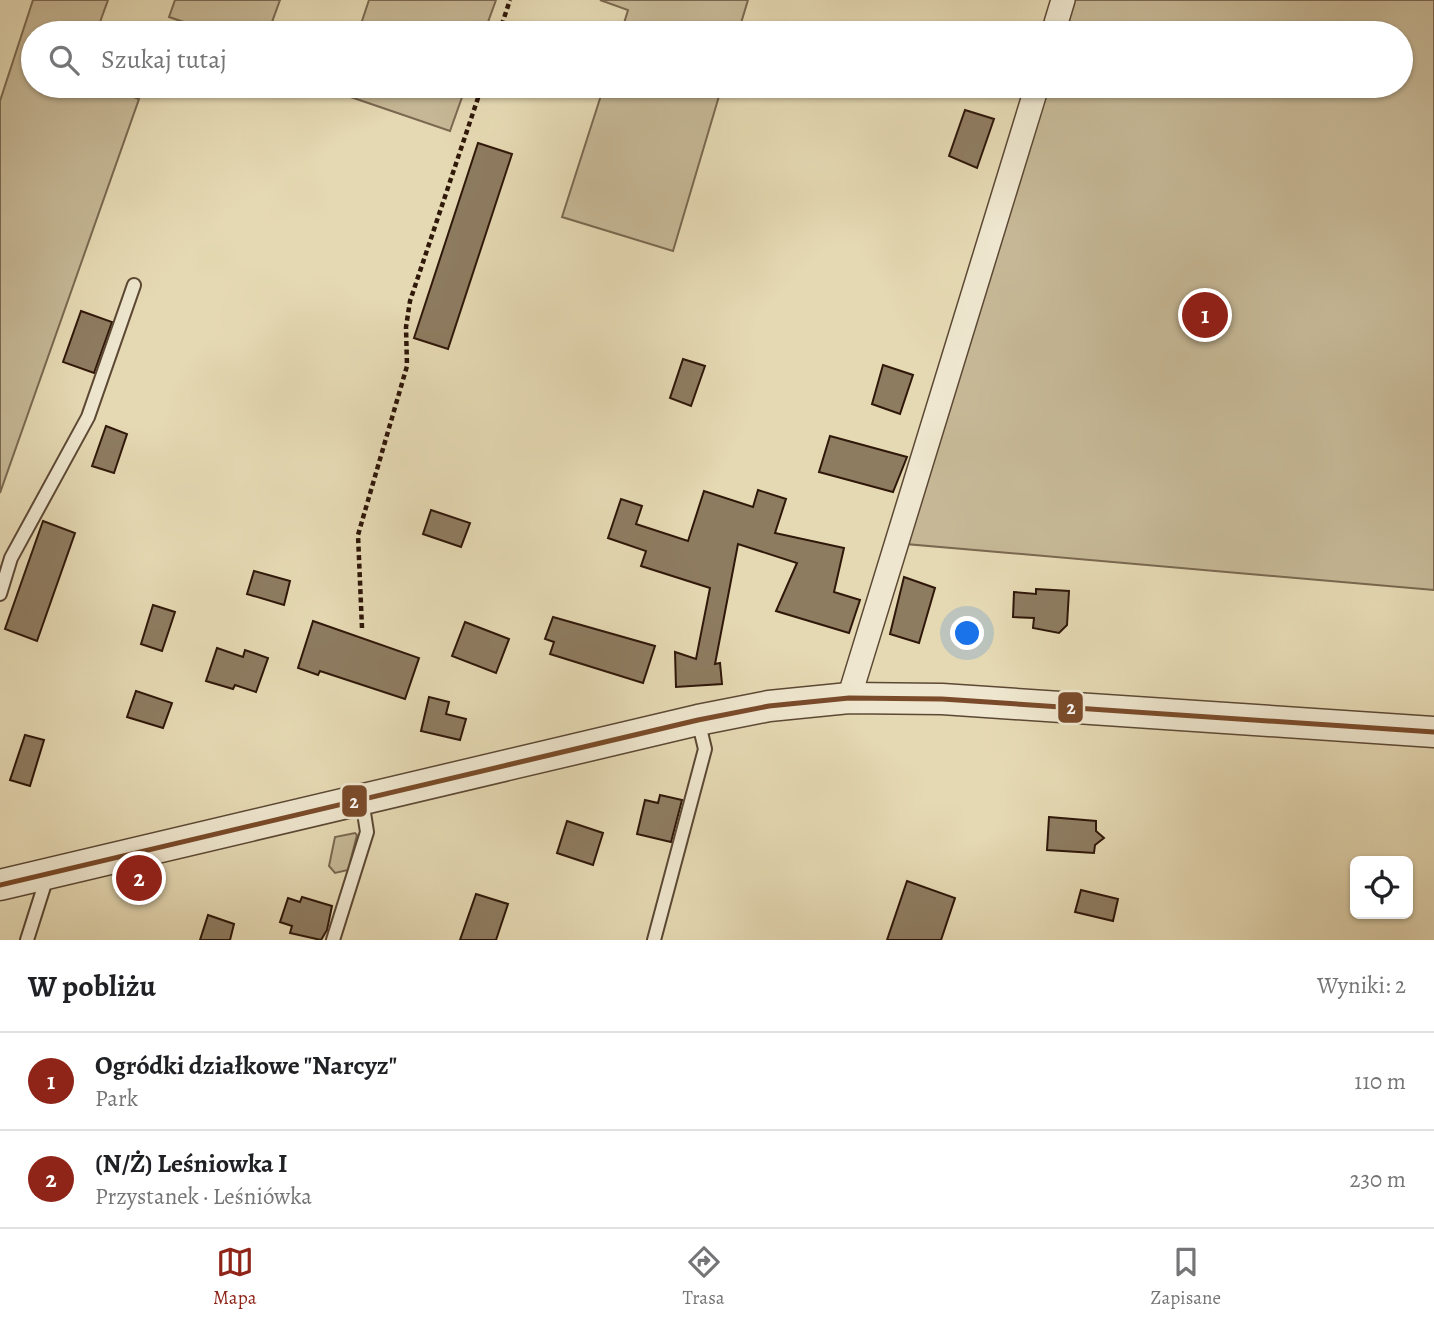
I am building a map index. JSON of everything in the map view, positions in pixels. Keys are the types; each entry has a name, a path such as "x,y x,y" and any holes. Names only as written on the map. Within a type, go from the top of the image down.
{"street":[{"path":"1057,21 1063,0"},
{"path":"849,698 1033,98"},
{"path":"0,885 698,719 769,706 849,698 942,699 1434,732"}],"lane":[{"path":"0,594 11,558 88,417 134,285"},
{"path":"654,940 705,749 698,719"},
{"path":"333,940 367,832 362,800"},
{"path":"27,940 48,874"}],"path":[{"path":"503,21 510,0"},
{"path":"362,628 358,535 407,366 406,327 410,301 478,98"}],"shaded area":[{"path":"33,0 108,0 100,21 26,21"},
{"path":"175,0 280,0 272,21 181,21 169,17"},
{"path":"369,0 496,0 488,21 362,21"},
{"path":"600,0 748,0 742,21 625,21 628,10"},
{"path":"1074,0 1434,0 1434,590 906,544 1043,98 1413,98 1413,21 1068,21"},
{"path":"21,37 21,98 139,99 0,493 0,101"},
{"path":"354,98 462,98 450,131"},
{"path":"600,98 718,98 673,251 562,217"},
{"path":"355,833 357,835 348,870 335,873 329,866 335,837"}],"building":[{"path":"965,110 994,119 977,168 949,156"},
{"path":"478,143 512,154 448,349 414,338"},
{"path":"81,311 112,322 94,373 63,362"},
{"path":"683,359 705,366 691,406 670,398"},
{"path":"883,365 913,375 900,414 872,404"},
{"path":"106,426 127,434 114,473 92,466"},
{"path":"830,436 907,457 893,492 819,472"},
{"path":"758,490 786,499 775,533 844,548 834,592 860,600 849,633 776,611 797,563 738,544 715,664 720,663 722,684 676,687 675,652 696,659 710,588 641,566 646,551 608,538 621,499 642,506 636,524 688,541 704,491 753,507"},
{"path":"431,510 470,523 461,547 423,534"},
{"path":"43,521 75,533 37,641 5,629"},
{"path":"254,571 290,581 284,605 247,594"},
{"path":"904,577 935,588 919,643 890,634"},
{"path":"1036,589 1069,591 1067,625 1059,633 1033,628 1034,618 1013,617 1014,592 1036,594"},
{"path":"153,605 175,612 162,651 141,644"},
{"path":"553,617 655,646 643,683 550,654 554,642 545,639"},
{"path":"313,621 419,658 405,699 320,671 318,675 298,668"},
{"path":"465,622 509,639 496,673 452,656"},
{"path":"217,648 243,657 245,650 268,658 256,692 235,685 233,689 206,681"},
{"path":"136,691 172,703 163,728 127,717"},
{"path":"429,697 449,702 446,714 466,719 460,740 421,731"},
{"path":"25,735 44,740 30,786 10,780"},
{"path":"660,795 682,800 671,842 637,834 645,800 658,803"},
{"path":"1049,817 1096,821 1096,831 1104,838 1095,845 1094,853 1047,850"},
{"path":"567,821 603,833 593,865 557,853"},
{"path":"907,881 955,898 941,940 887,940"},
{"path":"1081,890 1118,899 1113,921 1075,912"},
{"path":"476,894 508,904 496,940 460,940"},
{"path":"302,897 332,906 327,930 321,940 290,933 292,926 280,922 288,898 300,902"},
{"path":"208,915 234,924 230,940 200,940"}],"transit line":[{"name":"2","path":"0,885 698,720 769,706 849,698 942,699 1434,732"}],"place":[{"name":"Ogródki działkowe \"Narcyz\"","path":"1205,315"},
{"name":"(N/Ż) Leśniowka I","path":"139,878"}]}
